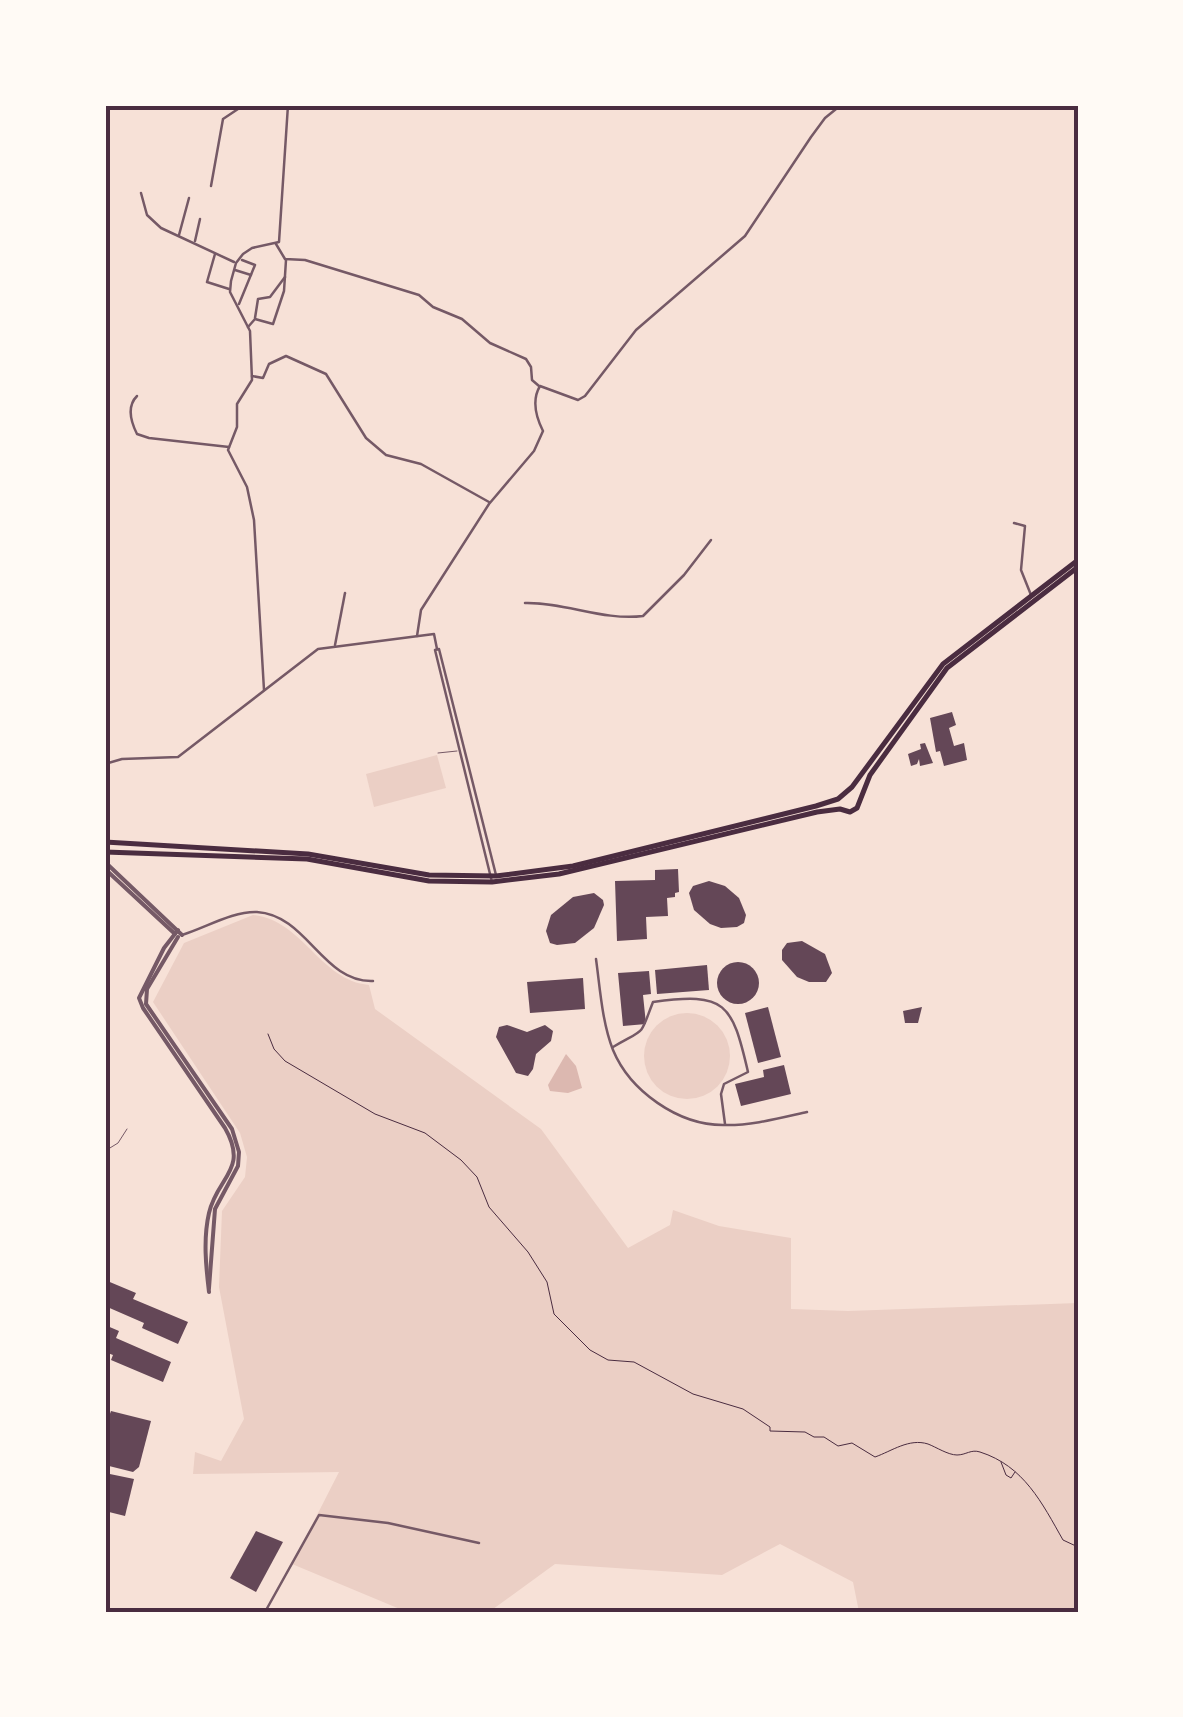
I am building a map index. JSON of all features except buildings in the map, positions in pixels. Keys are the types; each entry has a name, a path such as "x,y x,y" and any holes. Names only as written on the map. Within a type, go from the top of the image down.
{"main road":[{"path":"105,842 308,854 429,875 494,879 572,866 838,799 954,657 1031,595 1078,564"},
{"path":"105,852 307,859 428,881 494,879 559,874 840,809 853,811 870,774 954,657 1078,564"},
{"path":"846,792 858,800"},
{"path":"838,799 840,809"}],"street":[{"path":"211,186 223,119 244,105"},
{"path":"264,690 254,520 247,487 228,450 237,428 237,404 252,376 248,327 230,290 237,261 252,248 276,244 281,236 288,105"},
{"path":"286,258 306,260 419,294 433,308 462,320 490,343 529,361 532,380 540,386 578,400 636,330 745,236 812,135 841,105"},
{"path":"141,193 147,215 160,228 255,265 238,306"},
{"path":"179,236 189,198"},
{"path":"195,242 200,219"},
{"path":"255,319 272,324 284,291 286,258 276,244"},
{"path":"216,253 208,282 230,290"},
{"path":"234,270 252,275"},
{"path":"248,327 255,319 258,299 270,296 285,277"},
{"path":"252,376 263,378 269,364 286,356 319,369 344,398 366,438 386,455 421,464 490,503"},
{"path":"417,636 421,610 490,503 534,452 544,431 536,417 536,392 540,386"},
{"path":"137,396 131,402 130,415 138,434 231,448"},
{"path":"1014,523 1025,526 1020,570 1031,595"},
{"path":"525,603 611,616 643,616 684,575 711,540"},
{"path":"335,647 345,593"},
{"path":"105,764 122,759 178,757 318,650 434,634 457,751 494,879"},
{"path":"437,649 459,724 494,879"},
{"path":"452,726 459,724"},
{"path":"118,852 107,866 178,934"},
{"path":"209,1290 208,1253 216,1205 238,1166 237,1141 144,996 178,934 248,912 262,912 288,924 347,977 373,981"},
{"path":"596,959 612,1047 635,1082 655,1101 681,1116 725,1126 807,1112"},
{"path":"612,1047 642,1032 653,1002 706,998 721,1007 734,1017 748,1072 724,1084 721,1094 725,1126"},
{"path":"265,1612 319,1515 388,1522 479,1542"}],"lane":[{"path":"438,752 457,751"},
{"path":"105,1151 118,1144 127,1130"}],"path":[{"path":"268,1034 285,1061 376,1114 425,1133 461,1160 477,1178 489,1207 528,1252 547,1282 554,1314 576,1339 599,1356 637,1364 692,1394 736,1406 775,1432 824,1436 838,1446 856,1444 875,1456 898,1446 920,1443 957,1455 970,1451 984,1453 1018,1472 1048,1508 1064,1540 1078,1547"},
{"path":"1001,1462 1008,1477 1018,1472"}],"shaded area":[{"path":"437,755 446,788 374,807 366,774"},
{"path":"253,915 285,927 337,973 369,985 375,1009 541,1129 628,1248 670,1225 673,1210 719,1226 791,1238 791,1309 848,1311 1078,1303 1078,1612 859,1612 853,1582 780,1544 722,1575 555,1564 489,1612 407,1612 292,1564 339,1472 193,1474 195,1452 221,1461 244,1419 219,1287 222,1211 245,1177 247,1157 240,1133 153,1002 184,943"},
{"path":"687,1013 711,1020 723,1032 730,1056 723,1080 711,1092 687,1099 663,1092 651,1080 644,1056 651,1032 663,1020"},
{"path":"566,1054 576,1066 582,1088 568,1093 550,1091 548,1085"}]}
